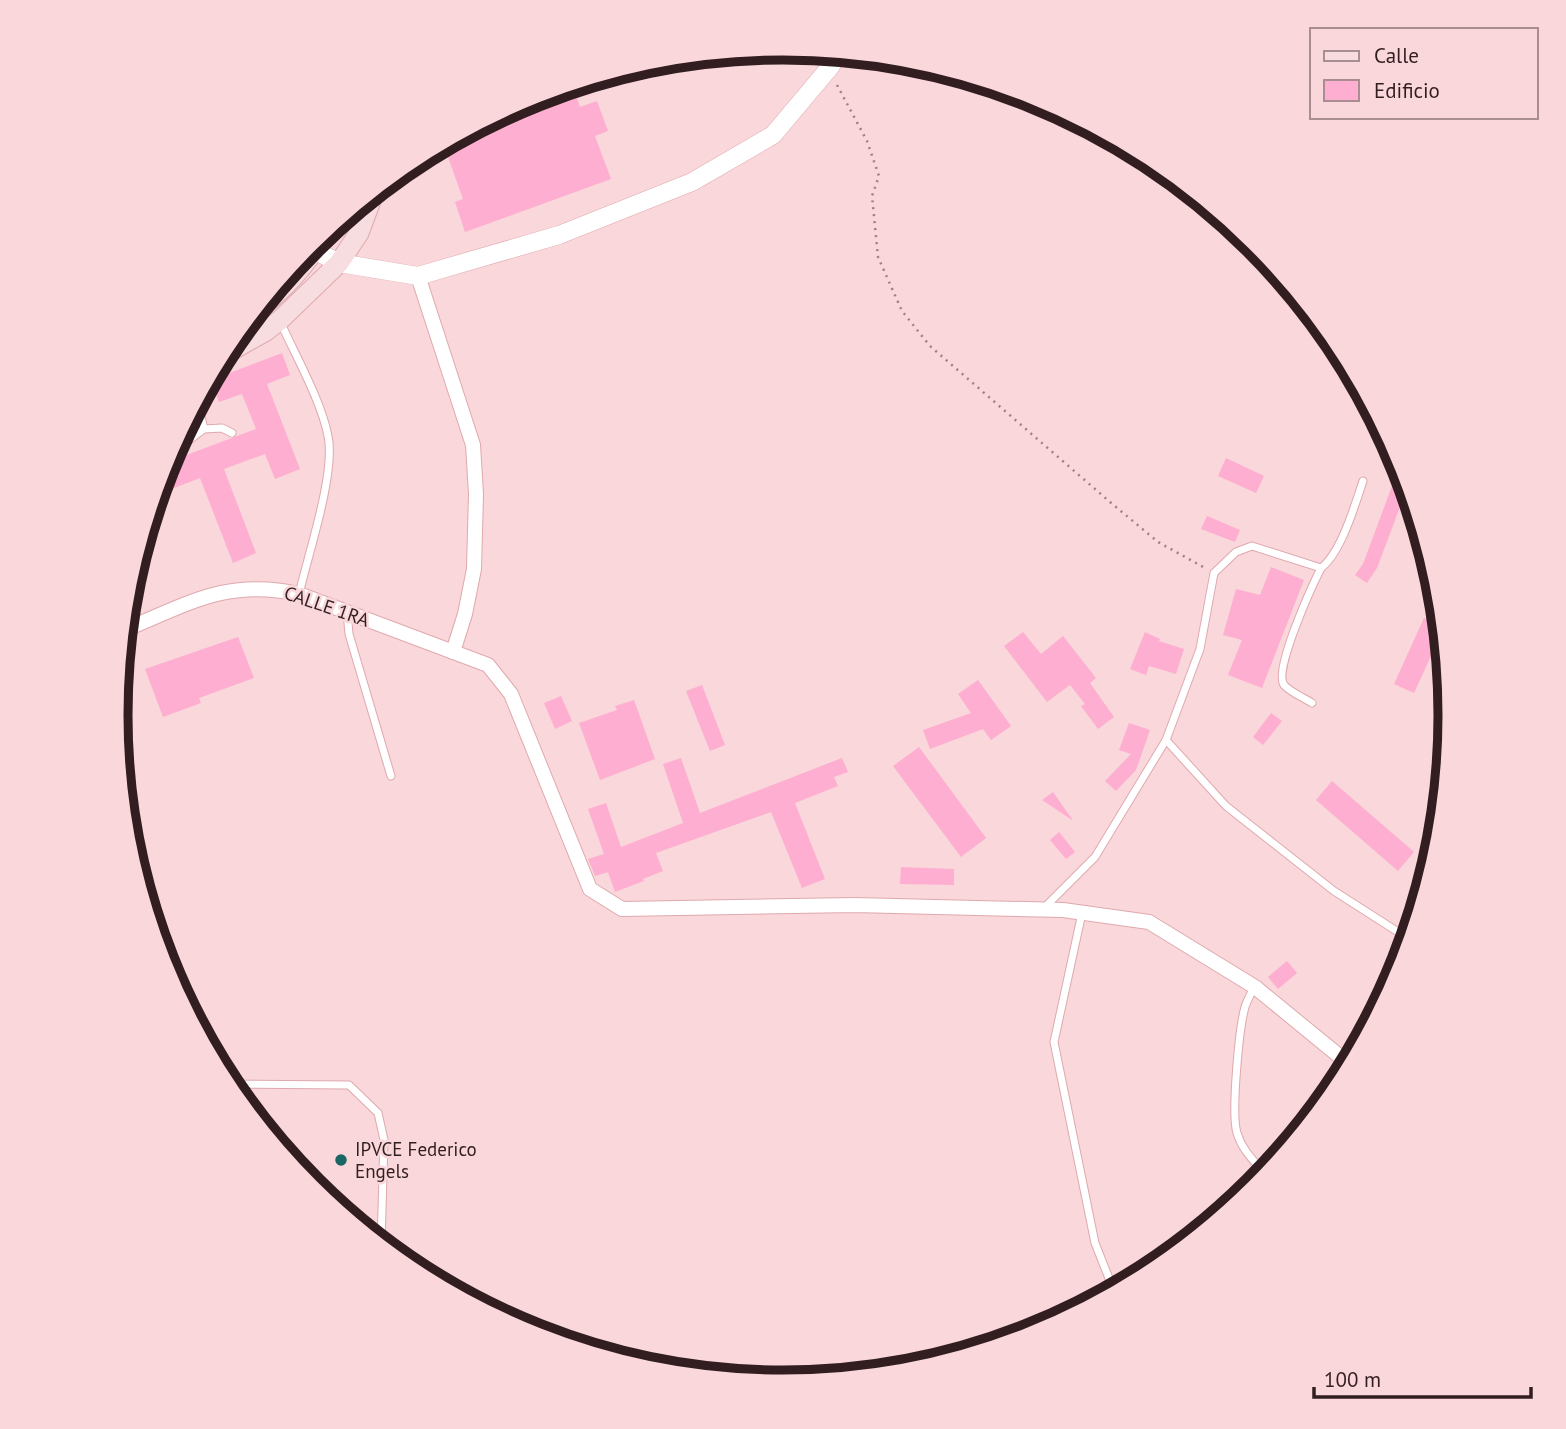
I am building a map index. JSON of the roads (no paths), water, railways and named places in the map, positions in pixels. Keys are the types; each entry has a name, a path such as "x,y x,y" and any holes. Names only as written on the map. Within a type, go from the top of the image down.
{"main road":[{"path":"243,344 280,320 338,263 359,233 368,208"}],"street":[{"path":"319,252 338,263 418,276 559,234 691,182 773,135 828,71 832,62"},
{"path":"418,276 473,445 476,494 474,569 465,614 453,652"},
{"name":"CALLE 1RA","path":"134,627 210,595 234,589 274,589 299,594 488,665 511,694 590,889 622,909 854,905 1043,910"},
{"path":"1043,910 1149,922 1255,986 1341,1057"}],"lane":[{"path":"280,320 328,436 329,469 299,594"},
{"path":"201,416 204,429"},
{"path":"189,440 204,429 222,428 232,433"},
{"path":"1312,703 1284,686 1281,677 1295,629 1321,568 1329,562 1352,516 1363,481"},
{"path":"1043,910 1095,857 1166,740 1200,649 1213,573 1236,552 1252,546 1321,568"},
{"path":"347,612 349,634 391,776"},
{"path":"1166,740 1226,806 1334,891 1400,933"},
{"path":"1082,913 1055,1042 1095,1243 1111,1282"},
{"path":"1255,986 1246,1005 1240,1033 1235,1112 1236,1132 1245,1151 1257,1165"},
{"path":"242,1084 349,1085 378,1114 384,1140 381,1232"}],"place":[{"name":"IPVCE Federico Engels","path":"341,1160"}]}
